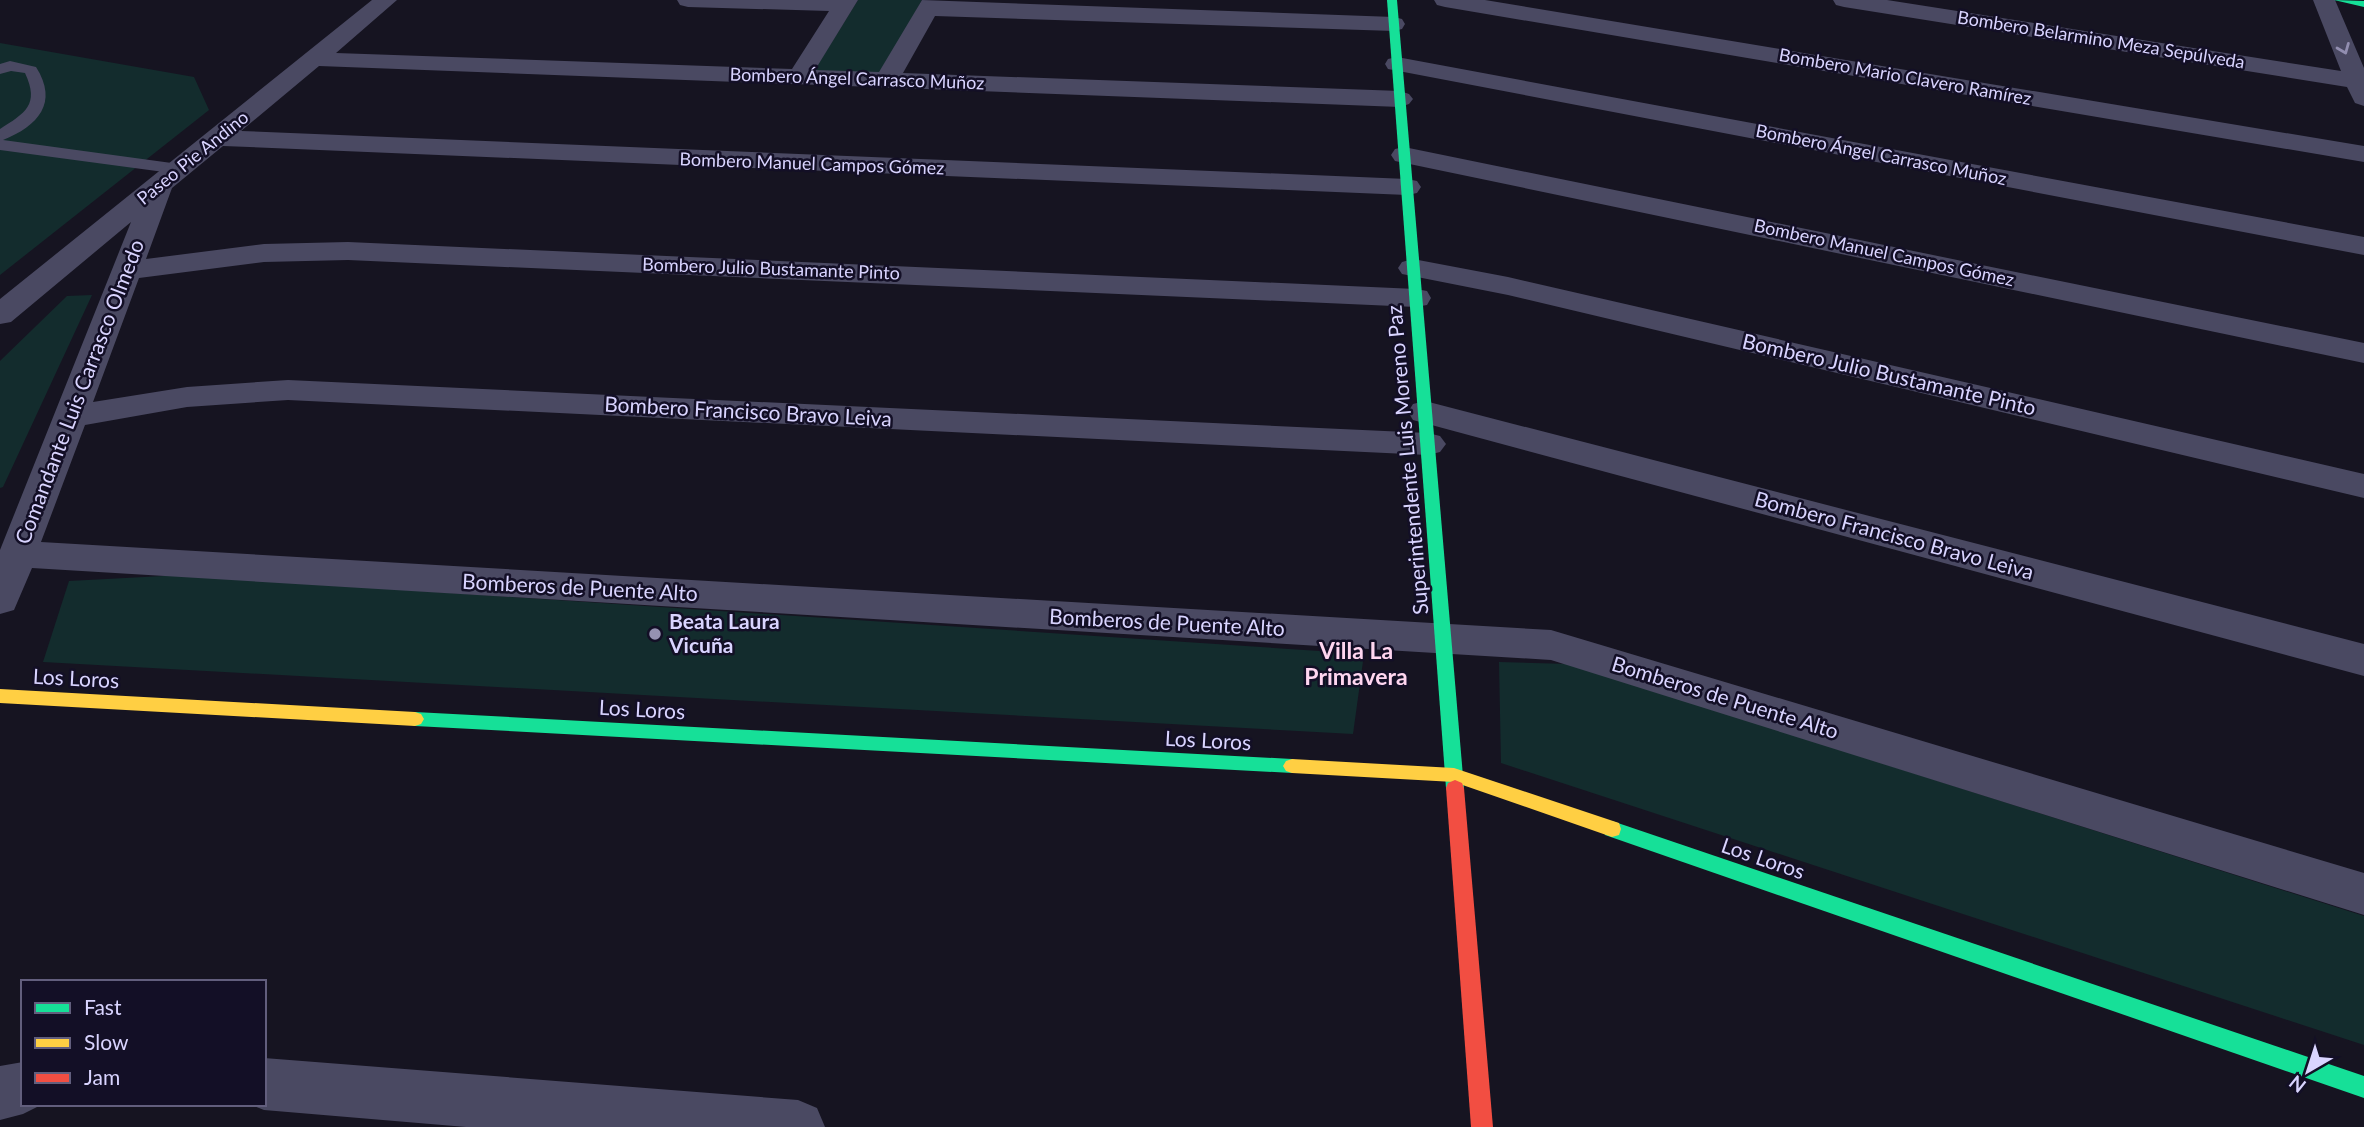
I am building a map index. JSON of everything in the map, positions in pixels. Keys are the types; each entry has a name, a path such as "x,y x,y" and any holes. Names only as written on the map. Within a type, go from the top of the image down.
{"street":[{"name":"Paseo Pie Andino","path":"0,315 386,0"},
{"path":"688,0 846,2"},
{"name":"Superintendente Luis Moreno Paz","path":"1392,0 1482,1127"},
{"name":"Bombero Mario Clavero Ramírez","path":"1445,0 2364,153"},
{"name":"Bombero Belarmino Meza Sepúlveda","path":"1844,0 2361,89"},
{"path":"2324,0 2361,89"},
{"path":"2339,0 2364,4"},
{"path":"799,77 846,2"},
{"path":"887,80 930,4 1394,24"},
{"name":"Bombero Ángel Carrasco Muñoz","path":"314,59 1400,99"},
{"name":"Bombero Ángel Carrasco Muñoz","path":"1397,64 2364,246"},
{"name":"Bombero Manuel Campos Gómez","path":"218,138 1407,187"},
{"name":"Bombero Manuel Campos Gómez","path":"1404,155 2364,353"},
{"name":"Comandante Luis Carrasco Olmedo","path":"0,600 126,271 170,177"},
{"name":"Bombero Julio Bustamante Pinto","path":"126,271 264,253 348,251 1508,286 2364,486"},
{"name":"Bombero Francisco Bravo Leiva","path":"70,417 187,397 288,390 1426,428 2364,660"},
{"name":"Bomberos de Puente Alto","path":"18,554 1551,645 2364,894"},
{"name":"Los Loros","path":"0,696 1454,775 2364,1087"},
{"path":"266,1084 799,1127"},
{"path":"0,1093 21,1088"}],"lane":[{"path":"0,69 10,66 31,70 40,86 40,99 34,114 0,136"},
{"path":"0,145 170,177"}],"green space":[{"path":"858,0 922,0 880,75 813,72"},
{"path":"0,43 194,77 209,110 0,275"},
{"path":"92,295 3,487 0,488 0,361 67,296"},
{"path":"182,575 1364,654 1353,734 43,662 69,581"},
{"path":"1499,662 1569,664 2364,916 2364,1045 1501,763"}],"traffic: fast":[{"path":"1392,0 1455,788"},
{"path":"2339,0 2364,4"},
{"path":"415,719 1292,766"},
{"path":"1612,829 2364,1087"}],"traffic: slow":[{"path":"0,696 415,719"},
{"path":"1292,766 1454,775 1612,829"}],"traffic: jam":[{"path":"1455,788 1482,1127"}],"place":[{"name":"Beata Laura Vicuña","path":"655,634"}],"district":[{"name":"Villa La Primavera","path":"1356,664"}]}
